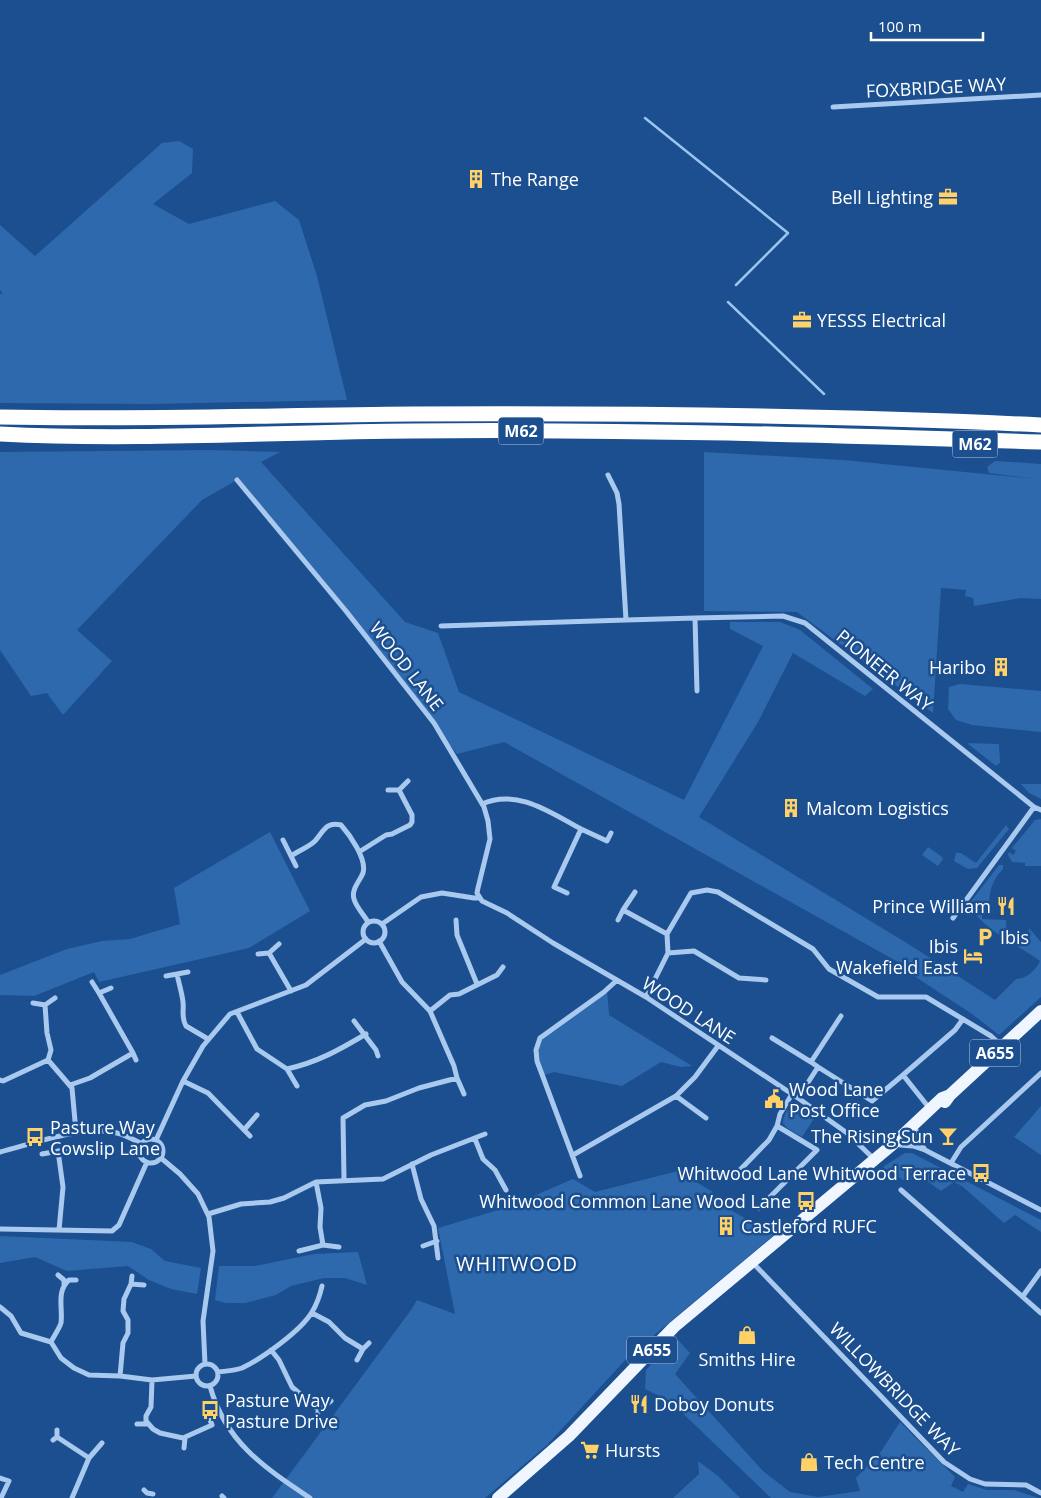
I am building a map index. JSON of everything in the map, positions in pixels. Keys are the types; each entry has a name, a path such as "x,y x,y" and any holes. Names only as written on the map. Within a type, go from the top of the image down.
{"highway":[{"name":"M62","path":"0,416 82,418 604,414 787,417 1041,425"},
{"name":"M62","path":"0,434 106,437 414,431 562,432 767,434 1041,442"},
{"name":"M62","path":"910,438 1041,450"}],"main road":[{"name":"A655","path":"498,1498 567,1437 674,1327 875,1159 908,1138 943,1105 950,1095 1041,1011"},
{"name":"A655","path":"908,1138 930,1109 942,1098 950,1095"}],"street":[{"name":"FOXBRIDGE WAY","path":"833,107 1041,95"},
{"path":"608,475 617,493 619,504 626,620"},
{"name":"WOOD LANE","path":"236,480 346,611 434,723 482,804 488,822 490,839 478,888 479,898"},
{"name":"PIONEER WAY","path":"441,626 783,616 805,623 1034,807 1041,810"},
{"path":"695,618 697,691"},
{"path":"388,790 399,790 408,782"},
{"path":"359,852 386,835 410,825 412,815 399,790"},
{"path":"482,804 496,799 526,801 607,841 611,833"},
{"path":"953,918 1034,807"},
{"path":"291,856 315,841 326,827 337,824 341,825 362,858 363,874 354,891 353,898 368,922"},
{"path":"567,893 554,887 581,828"},
{"path":"283,840 296,866"},
{"path":"646,997 668,953 667,934 691,893 707,890 718,892 813,949 829,969 878,997 926,997 991,1036 1003,1046"},
{"path":"618,920 635,892"},
{"name":"WOOD LANE","path":"382,924 421,897 442,893 479,898 616,981 646,997 798,1098 847,1133 875,1159"},
{"path":"624,910 667,934"},
{"path":"456,920 458,935 477,984"},
{"path":"376,921 382,924 385,934 379,941 372,942 366,939 363,932 368,922 376,921"},
{"path":"156,1140 183,1081 202,1046 230,1014 306,985 366,939"},
{"path":"379,941 402,982 430,1012 464,1094"},
{"path":"258,954 269,954 279,944"},
{"path":"668,953 694,951 739,978 766,980"},
{"path":"269,954 291,991"},
{"path":"430,1012 450,995 459,994 497,975 503,967"},
{"path":"166,976 188,972"},
{"path":"177,974 184,1004 182,1016 184,1023 208,1039"},
{"path":"580,1176 540,1071 536,1050 540,1038 604,992 616,981"},
{"path":"92,982 136,1060"},
{"path":"99,993 111,988"},
{"path":"33,1003 45,1005 55,998"},
{"path":"0,1080 3,1081 48,1060 51,1050 45,1005"},
{"path":"237,1012 257,1048 287,1069 297,1086"},
{"path":"810,1062 840,1016"},
{"path":"772,1038 872,1101 955,1030 963,1019"},
{"path":"354,1020 376,1050 378,1056"},
{"path":"287,1069 338,1052 365,1035"},
{"path":"573,1155 676,1096 695,1077 718,1046"},
{"path":"70,1084 90,1078 133,1053"},
{"path":"48,1060 70,1084 74,1098 76,1132"},
{"path":"798,1098 818,1067"},
{"path":"951,1163 961,1147 1041,1074"},
{"path":"903,1075 930,1109"},
{"path":"344,1179 343,1118 365,1105 386,1101 419,1088 457,1078"},
{"path":"183,1081 208,1093 250,1136"},
{"path":"737,1173 769,1140 777,1126 780,1114 792,1094"},
{"path":"676,1096 706,1118"},
{"path":"244,1130 257,1115"},
{"path":"760,1208 817,1150 777,1126"},
{"path":"0,1152 76,1132 116,1132 142,1144"},
{"path":"208,1214 241,1204 270,1202 284,1198 316,1182 344,1179 377,1180 431,1155 486,1134"},
{"path":"908,1138 913,1146 926,1150"},
{"path":"908,1138 926,1150 1041,1210"},
{"path":"475,1139 483,1159 495,1170 506,1190"},
{"path":"148,1140 156,1140 162,1148 161,1158 156,1162 147,1162 140,1154 142,1144 148,1140"},
{"path":"42,1154 70,1149"},
{"path":"58,1151 63,1187 59,1230"},
{"path":"161,1158 180,1174 198,1194 208,1214 213,1251 203,1321 204,1364"},
{"path":"0,1229 112,1231 120,1225 147,1162"},
{"path":"412,1164 421,1199 434,1226 438,1258"},
{"path":"316,1182 321,1208 320,1227 323,1245"},
{"path":"901,1190 1041,1313"},
{"path":"423,1246 437,1241"},
{"path":"299,1251 323,1245 339,1247"},
{"name":"WILLOWBRIDGE WAY","path":"752,1262 944,1462 970,1479 985,1484 1026,1485 1041,1492"},
{"path":"1022,1296 1041,1271"},
{"path":"51,1342 61,1324 60,1299 64,1280 58,1275"},
{"path":"120,1376 123,1343 128,1333 128,1320 123,1311 124,1299 131,1284 132,1276"},
{"path":"64,1284 69,1280 76,1280"},
{"path":"131,1284 144,1285"},
{"path":"218,1372 241,1368 271,1350 298,1329 312,1313 320,1296 322,1286"},
{"path":"0,1307 11,1316 22,1333 51,1342 61,1358 74,1368 89,1375 152,1380 196,1376"},
{"path":"312,1313 330,1322 345,1338 363,1350"},
{"path":"357,1360 369,1343"},
{"path":"271,1350 286,1372 292,1387 319,1410"},
{"path":"204,1364 212,1364 218,1372 217,1381 210,1386 200,1384 196,1376 198,1368 204,1364"},
{"path":"152,1380 152,1407 146,1416 146,1421 160,1433 185,1438 200,1429 212,1425 207,1412"},
{"path":"210,1386 213,1398 223,1418 235,1437 250,1455 278,1477 310,1498"},
{"path":"315,1420 319,1410 330,1401"},
{"path":"137,1424 148,1424"},
{"path":"57,1430 55,1439 89,1458"},
{"path":"184,1448 185,1438"},
{"path":"72,1498 89,1458 102,1443"},
{"path":"0,1478 9,1482 1,1498"}],"shaded area":[{"path":"179,141 193,149 192,173 153,204 189,224 275,201 299,220 317,276 347,400 151,404 0,403 0,294 3,294 0,290 0,225 35,256 162,143"},
{"path":"210,450 280,452 261,462 405,622 438,633 459,692 684,800 763,646 730,629 730,622 780,622 800,630 873,689 865,696 793,653 758,722 699,817 910,945 995,1000 1016,979 1023,977 1036,968 1040,961 1000,936 981,921 969,904 999,865 1003,865 1003,869 993,883 990,892 989,908 982,913 982,919 1006,920 1007,937 1028,937 1029,928 1041,942 1041,997 999,1035 972,1014 908,972 898,962 504,742 457,754 237,480 202,500 77,630 112,661 63,715 47,693 31,696 0,650 0,452"},
{"path":"704,452 843,460 1037,479 989,473 987,467 995,461 1041,464 1041,599 1021,598 974,606 973,598 965,596 966,590 941,588 933,713 797,612 704,611"},
{"path":"960,684 1041,691 1041,732 972,725 956,720 948,709 949,687"},
{"path":"967,743 999,744 1000,763 996,766"},
{"path":"1021,784 1041,784 1041,799 1029,793"},
{"path":"1041,819 1041,866 1025,866 1025,863 1012,862 1008,855 1009,852 1013,855 1016,851 1012,848 1035,820"},
{"path":"1006,825 1009,829 977,868 968,869 954,861 956,853 961,853 976,863"},
{"path":"270,832 310,911 249,948 99,982 94,972 34,996 0,995 0,975 67,949 102,941 130,939 180,924 174,888"},
{"path":"928,847 943,859 938,866 922,855"},
{"path":"607,989 609,1015 692,1066 681,1067 661,1062 622,1086 554,1072 542,1076 538,1057 538,1042 540,1038"},
{"path":"793,1105 801,1106 815,1117 802,1137 787,1128 783,1123 786,1112"},
{"path":"1041,1106 1041,1155 1014,1137"},
{"path":"905,1153 912,1153 1041,1220 1041,1232 1015,1215 1004,1223 962,1186 954,1182 941,1191 924,1179 903,1180 883,1167"},
{"path":"678,1171 713,1192 710,1198 774,1235 628,1357 547,1445 485,1498 272,1498 417,1300 455,1314 438,1228 508,1207 573,1179 595,1192"},
{"path":"0,1236 132,1242 151,1249 165,1261 201,1268 197,1294 171,1289 149,1280 128,1266 67,1271 35,1257 0,1263"},
{"path":"358,1252 367,1285 345,1278 324,1278 291,1286 276,1295 245,1303 226,1303 215,1300 219,1266 255,1266 314,1254"},
{"path":"678,1340 690,1353 675,1374 763,1471 790,1492 818,1497 860,1491 856,1478 880,1453 900,1422 955,1477 951,1486 963,1492 968,1484 987,1490 1014,1490 1039,1498 771,1498 670,1401 645,1389 646,1370"},
{"path":"698,1461 718,1476 740,1498 673,1498 699,1474"}],"waterway":[{"path":"645,118 788,233 736,285"},
{"path":"728,302 824,394"}],"place":[{"name":"The Range","path":"476,179"},
{"name":"Bell Lighting","path":"948,197"},
{"name":"YESSS Electrical","path":"802,320"},
{"name":"Haribo","path":"1001,667"},
{"name":"Malcom Logistics","path":"791,808"},
{"name":"Prince William","path":"1006,906"},
{"name":"Ibis","path":"985,937"},
{"name":"Ibis Wakefield East","path":"973,956"},
{"name":"Wood Lane Post Office","path":"774,1099"},
{"name":"The Rising Sun","path":"948,1136"},
{"name":"Pasture Way Cowslip Lane","path":"35,1137"},
{"name":"Whitwood Lane Whitwood Terrace","path":"981,1173"},
{"name":"Whitwood Common Lane Wood Lane","path":"806,1201"},
{"name":"Castleford RUFC","path":"726,1226"},
{"name":"Smiths Hire","path":"747,1335"},
{"name":"Doboy Donuts","path":"639,1404"},
{"name":"Pasture Way Pasture Drive","path":"210,1410"},
{"name":"Hursts","path":"590,1450"},
{"name":"Tech Centre","path":"809,1462"}],"district":[{"name":"WHITWOOD","path":"517,1263"}]}
